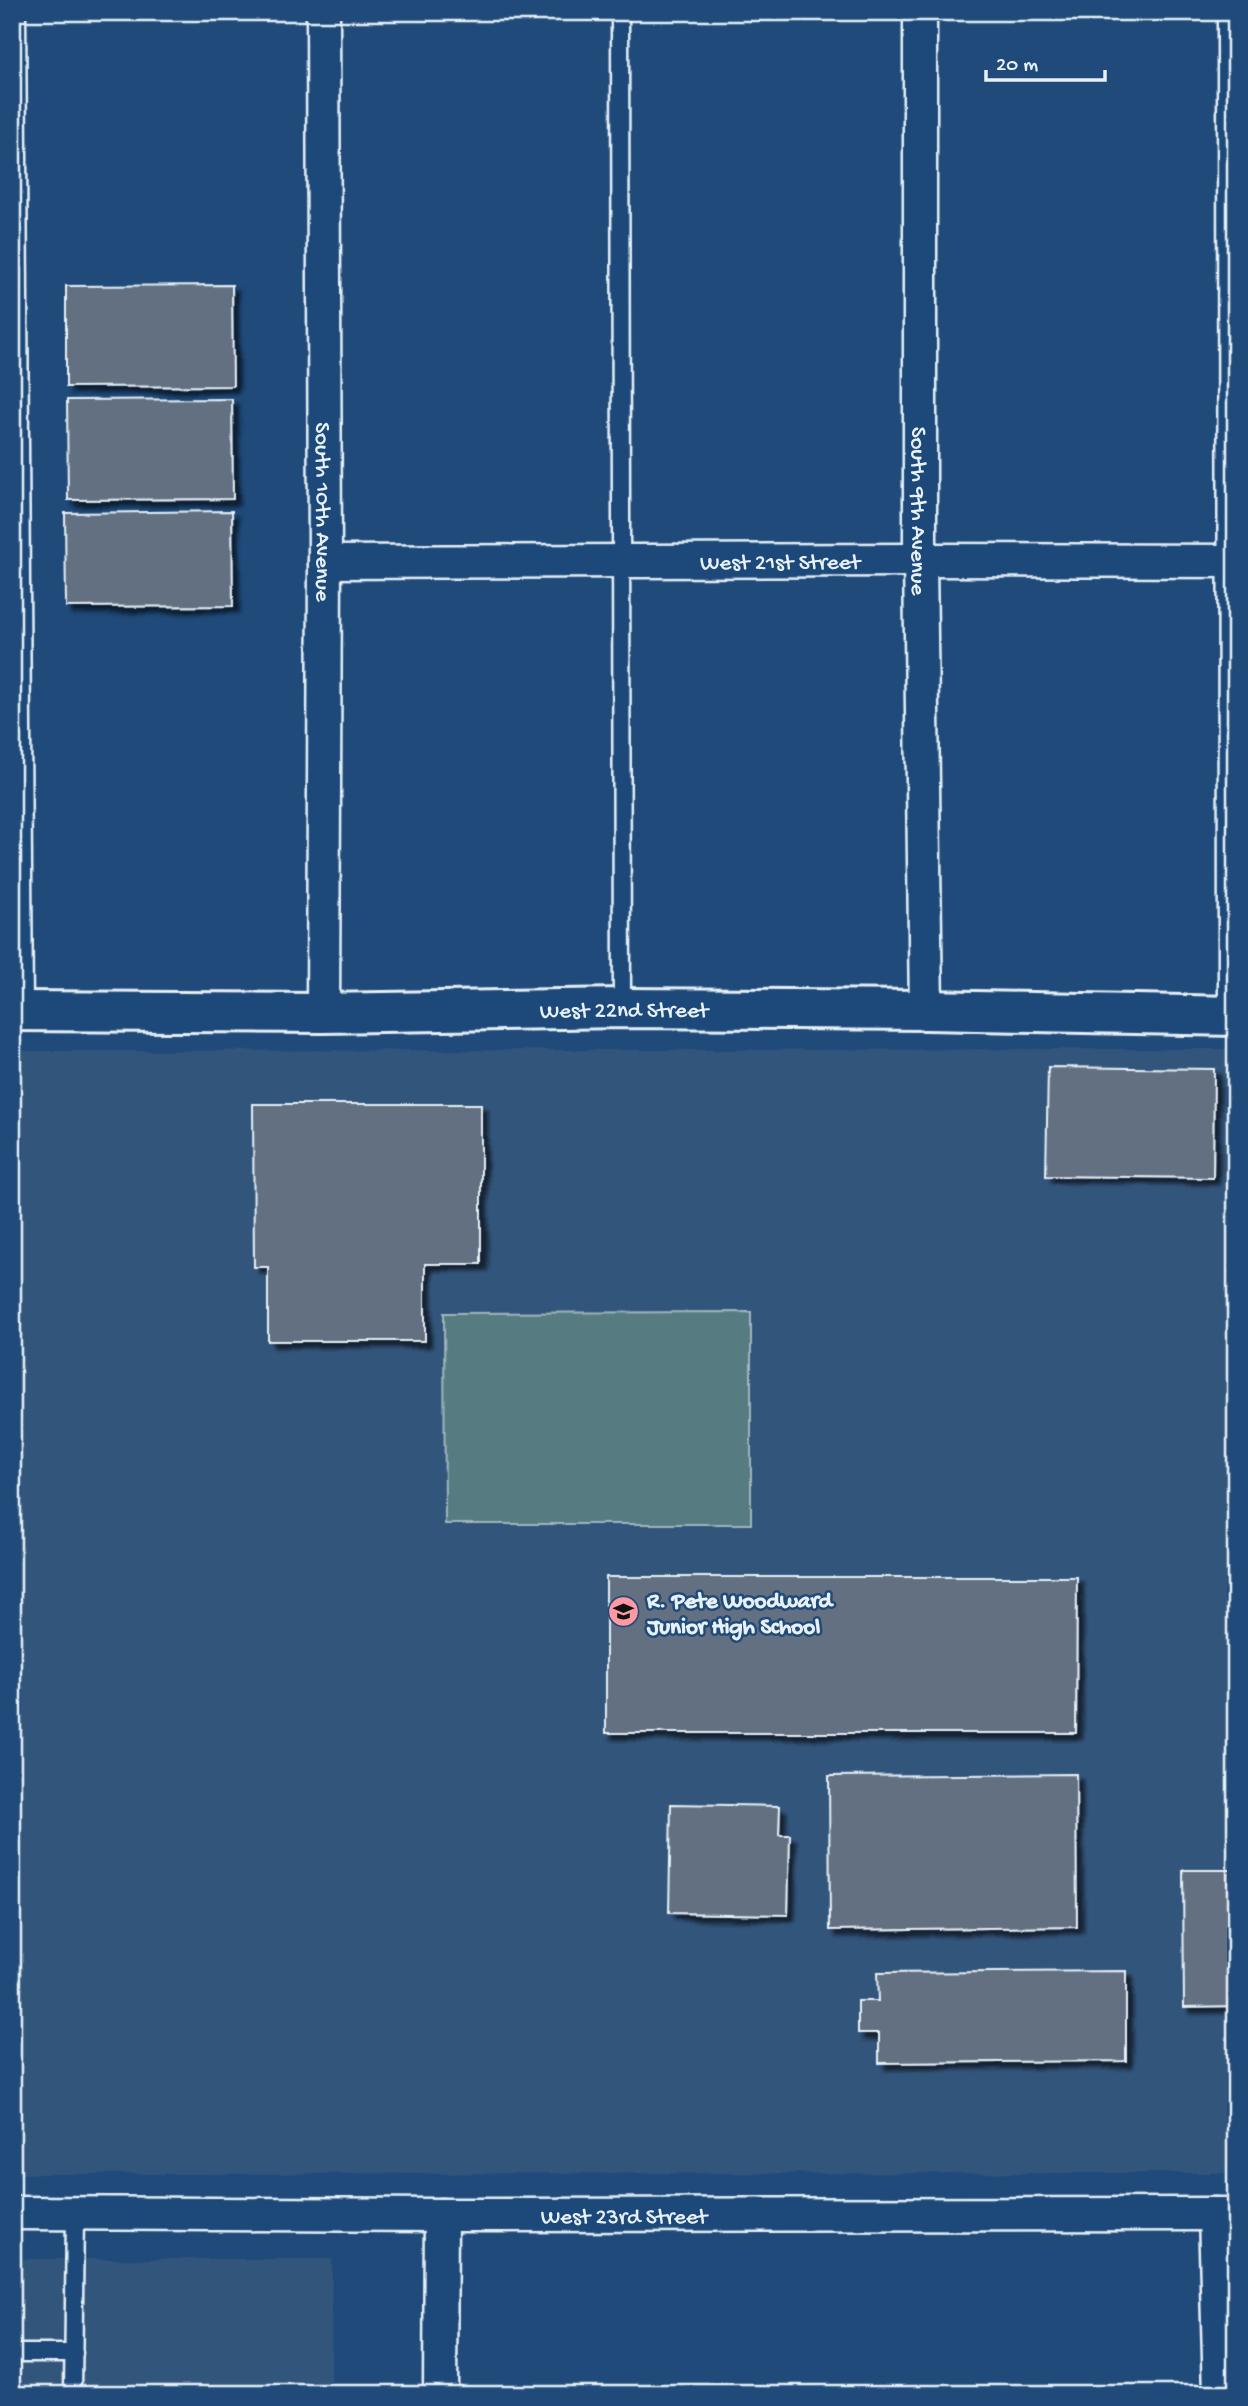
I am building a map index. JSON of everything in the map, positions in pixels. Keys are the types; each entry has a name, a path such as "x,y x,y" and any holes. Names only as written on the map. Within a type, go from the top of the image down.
{"street":[{"name":"South 10th Avenue","path":"323,12 326,562 323,1013"},
{"name":"South 9th Avenue","path":"919,12 920,560 926,1010"},
{"name":"West 21st Street","path":"326,562 1231,561"},
{"name":"West 22nd Street","path":"18,1011 323,1013 622,1008 1231,1016"},
{"name":"West 23rd Street","path":"12,2213 1225,2214"},
{"path":"1220,2394 1225,2214"},
{"path":"440,2394 441,2215"}],"lane":[{"path":"17,12 18,1011"},
{"path":"621,12 622,1008"},
{"path":"1226,12 1231,561 1231,1016"},
{"path":"73,2394 75,2213"},
{"path":"12,2353 74,2353"}],"shaded area":[{"name":"R. Pete Woodward Junior High School","path":"1236,1049 1236,2173 12,2174 12,1051"},
{"path":"12,2259 332,2259 331,2394 12,2394"}],"green space":[{"path":"751,1312 751,1524 445,1524 444,1313"}],"building":[{"path":"232,285 233,386 66,387 66,286"},
{"path":"232,399 233,499 68,500 67,400"},
{"path":"232,511 233,606 66,607 65,513"},
{"path":"1048,1067 1214,1069 1213,1178 1046,1176"},
{"path":"253,1104 481,1104 481,1264 425,1264 425,1341 268,1341 268,1267 254,1267"},
{"path":"606,1577 1077,1577 1076,1733 606,1733"},
{"path":"1076,1774 1077,1927 830,1930 829,1776"},
{"path":"671,1804 780,1806 779,1835 790,1835 788,1915 669,1913"},
{"path":"1183,1870 1236,1870 1236,2006 1184,2007"},
{"path":"1126,1971 1126,2061 879,2063 879,2033 858,2033 858,2001 878,2001 877,1973"}],"place":[{"name":"R. Pete Woodward Junior High School","path":"624,1612"}]}
